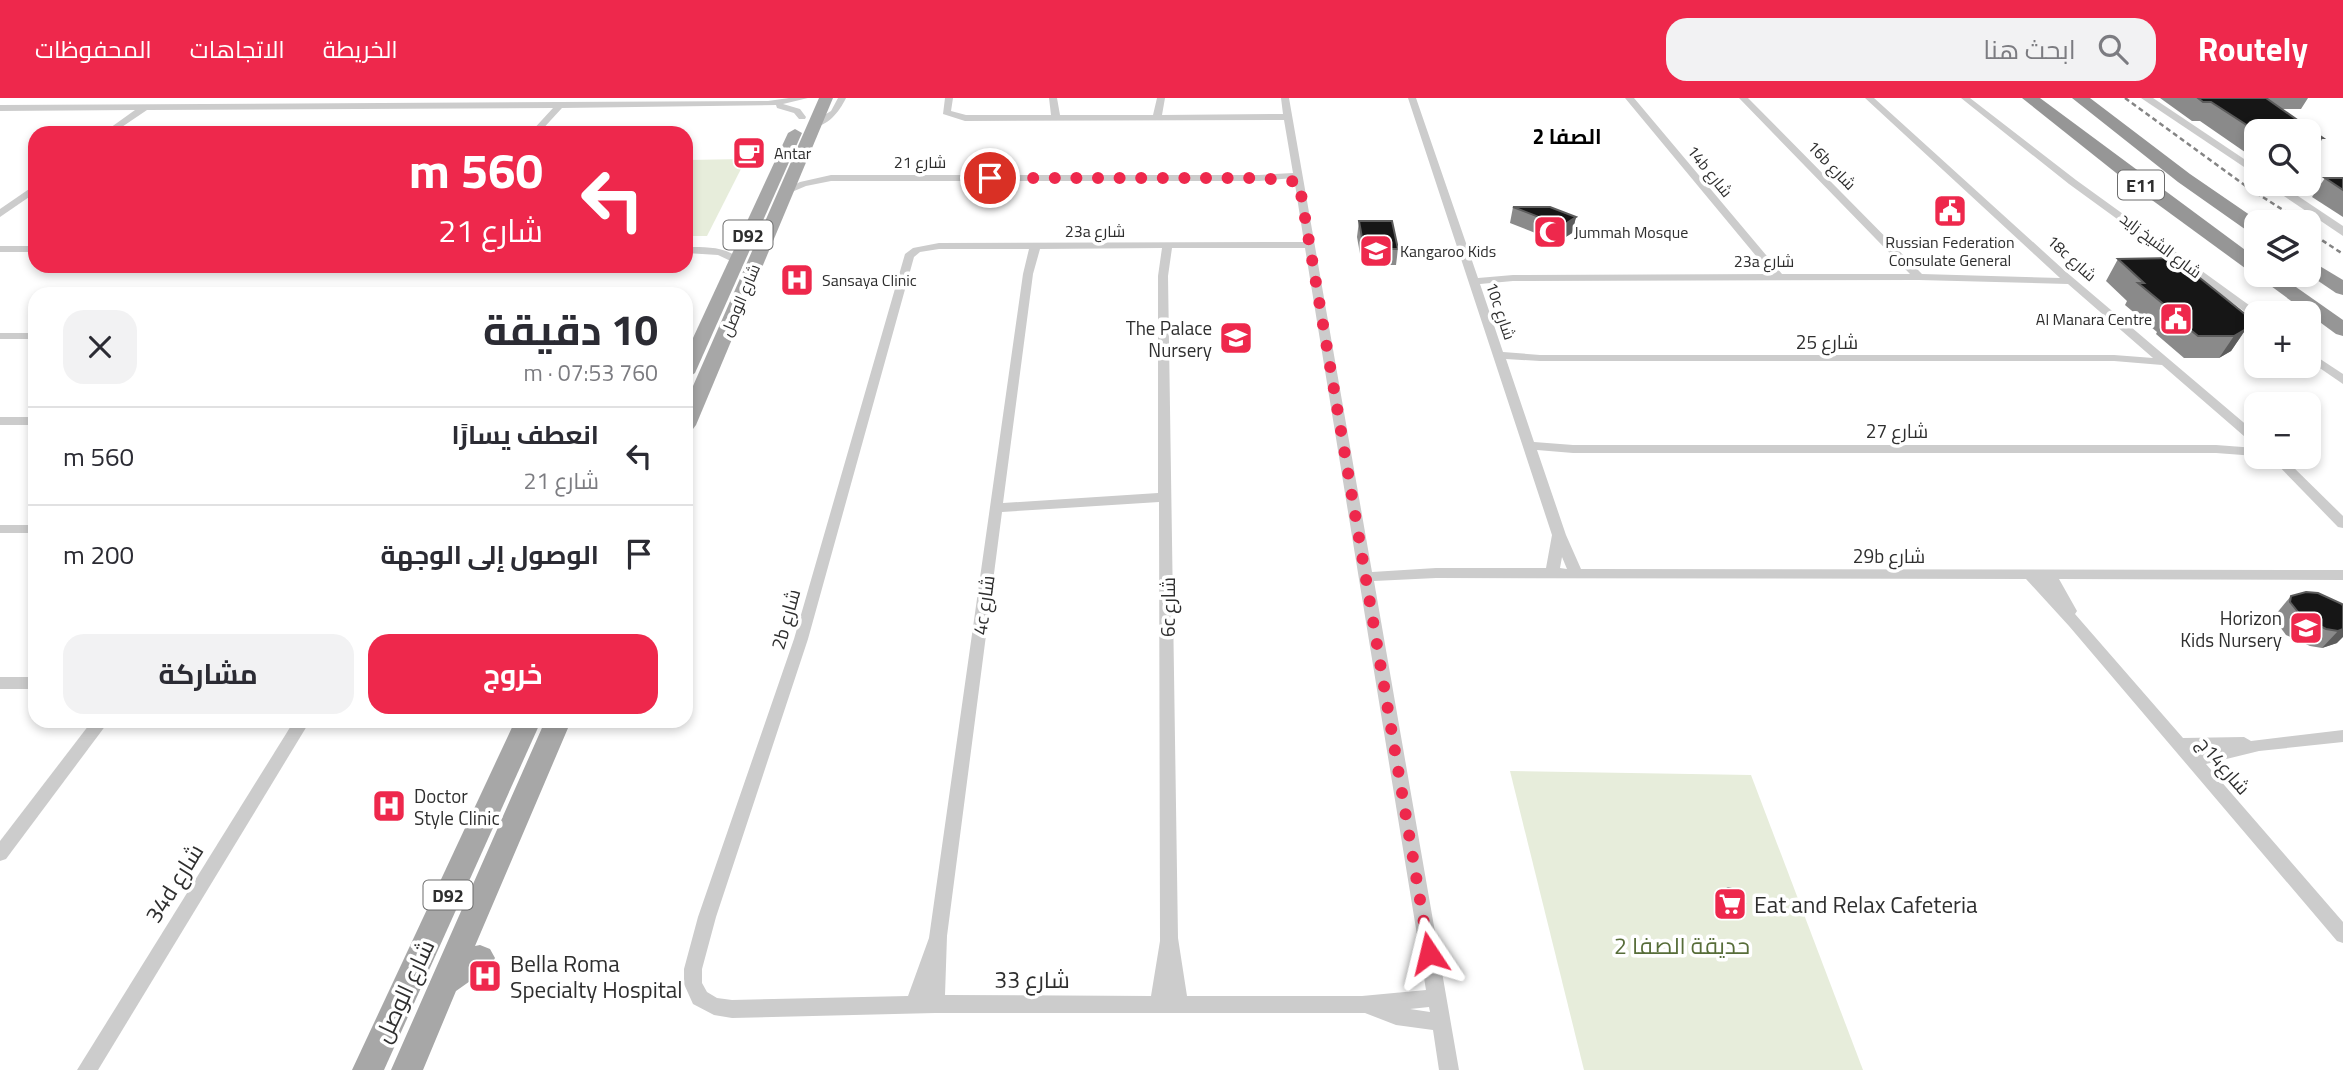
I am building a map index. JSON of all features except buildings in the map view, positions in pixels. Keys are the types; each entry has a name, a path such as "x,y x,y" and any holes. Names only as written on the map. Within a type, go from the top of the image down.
{"highway":[{"name":"شارع الشيخ زايد","path":"2030,98 2107,159 2244,258"},
{"name":"E11","path":"2080,98 2244,220"},
{"path":"2321,274 2343,289"},
{"path":"2283,287 2343,330"}],"main road":[{"name":"شارع الوصل","path":"693,409 798,166 811,98"},
{"name":"شارع الوصل","path":"693,358 737,261 748,225 808,121 826,98"},
{"name":"شارع الوصل","path":"368,1070 524,728"},
{"name":"شارع الوصل","path":"407,1070 555,728"},
{"path":"446,981 480,958"}],"street":[{"path":"0,108 768,104 804,98"},
{"path":"768,104 793,109 808,121 834,113 842,98"},
{"path":"949,98 946,112 965,118 1289,120"},
{"path":"1285,98 1448,1070"},
{"name":"10c شارع","path":"1412,98 1559,535 1576,573"},
{"name":"16b شارع","path":"1743,98 1919,277"},
{"name":"16b شارع","path":"1750,98 1756,109"},
{"name":"18c شارع","path":"1869,98 2066,277 2244,432"},
{"name":"شارع الشيخ زايد","path":"1965,98 2048,166 2109,206 2244,306"},
{"path":"2146,98 2244,164"},
{"path":"97,108 116,101 190,100 200,103 200,107"},
{"name":"14b شارع","path":"1633,100 1779,277"},
{"path":"1043,118 1052,101"},
{"path":"1052,101 1056,118"},
{"path":"1161,101 1168,118"},
{"path":"1157,118 1161,101"},
{"path":"540,126 556,105"},
{"path":"117,126 141,108"},
{"name":"شارع 21","path":"798,166 807,173 831,178"},
{"name":"شارع 21","path":"787,191 811,181 831,178 1298,179"},
{"path":"0,214 28,193"},
{"path":"2290,196 2343,232"},
{"path":"693,250 726,247 748,225"},
{"name":"16b شارع","path":"1885,243 1905,277"},
{"name":"23a شارع","path":"917,250 939,246 1310,247"},
{"name":"4c شارع","path":"935,1004 938,936 1031,247"},
{"name":"6c شارع","path":"1163,247 1169,937 1179,1003"},
{"path":"0,249 28,249"},
{"path":"702,250 723,253 737,261"},
{"name":"2b شارع","path":"700,999 693,984 693,969 707,917 800,639 905,263 917,250"},
{"name":"14b شارع","path":"1762,259 1767,277"},
{"name":"23a شارع","path":"1472,279 2066,277"},
{"path":"0,336 28,336"},
{"name":"شارع 25","path":"1499,359 2160,358"},
{"path":"2321,364 2343,380"},
{"path":"0,421 28,421"},
{"name":"شارع 27","path":"2222,449 2244,444"},
{"name":"شارع 27","path":"1530,450 2244,451"},
{"path":"2288,469 2342,522"},
{"path":"997,503 1166,503"},
{"path":"0,529 28,529"},
{"name":"10c شارع","path":"1552,573 1559,535"},
{"name":"29b شارع","path":"1365,572 2343,575"},
{"name":"شارع14ج","path":"2029,574 2074,622 2343,934"},
{"name":"شارع14ج","path":"2049,574 2074,622"},
{"path":"0,683 28,682"},
{"path":"0,854 96,728"},
{"name":"34d شارع","path":"86,1070 298,728"},
{"path":"2178,744 2259,745 2343,736"},
{"path":"2193,761 2259,745"},
{"name":"4c شارع","path":"915,1004 938,936"},
{"name":"6c شارع","path":"1159,1003 1169,937"},
{"name":"شارع 33","path":"700,999 715,1006 732,1009 915,1004 1367,1005 1436,998"},
{"name":"شارع 33","path":"1367,1005 1396,1016 1440,1022"}],"green space":[{"path":"746,159 707,236 693,236 693,160"},
{"name":"حديقة الصفا 2","path":"1510,771 1751,775 1863,1070 1584,1070"}],"railway":[{"path":"2125,98 2283,210"},
{"path":"2321,240 2343,254"}],"place":[{"name":"Antar","path":"749,153"},
{"name":"Russian Federation Consulate General","path":"1950,211"},
{"name":"Jummah Mosque","path":"1550,232"},
{"name":"Kangaroo Kids","path":"1376,251"},
{"name":"Sansaya Clinic","path":"797,280"},
{"name":"Al Manara Centre","path":"2176,319"},
{"name":"The Palace Nursery","path":"1236,338"},
{"name":"Horizon Kids Nursery","path":"2306,628"},
{"name":"Doctor Style Clinic","path":"389,806"},
{"name":"Eat and Relax Cafeteria","path":"1730,904"},
{"name":"Bella Roma Specialty Hospital","path":"485,976"}],"district":[{"name":"الصفا 2","path":"1567,136"}],"route":[{"path":"990,178 1260,178 1299,182 1429,953"}]}
